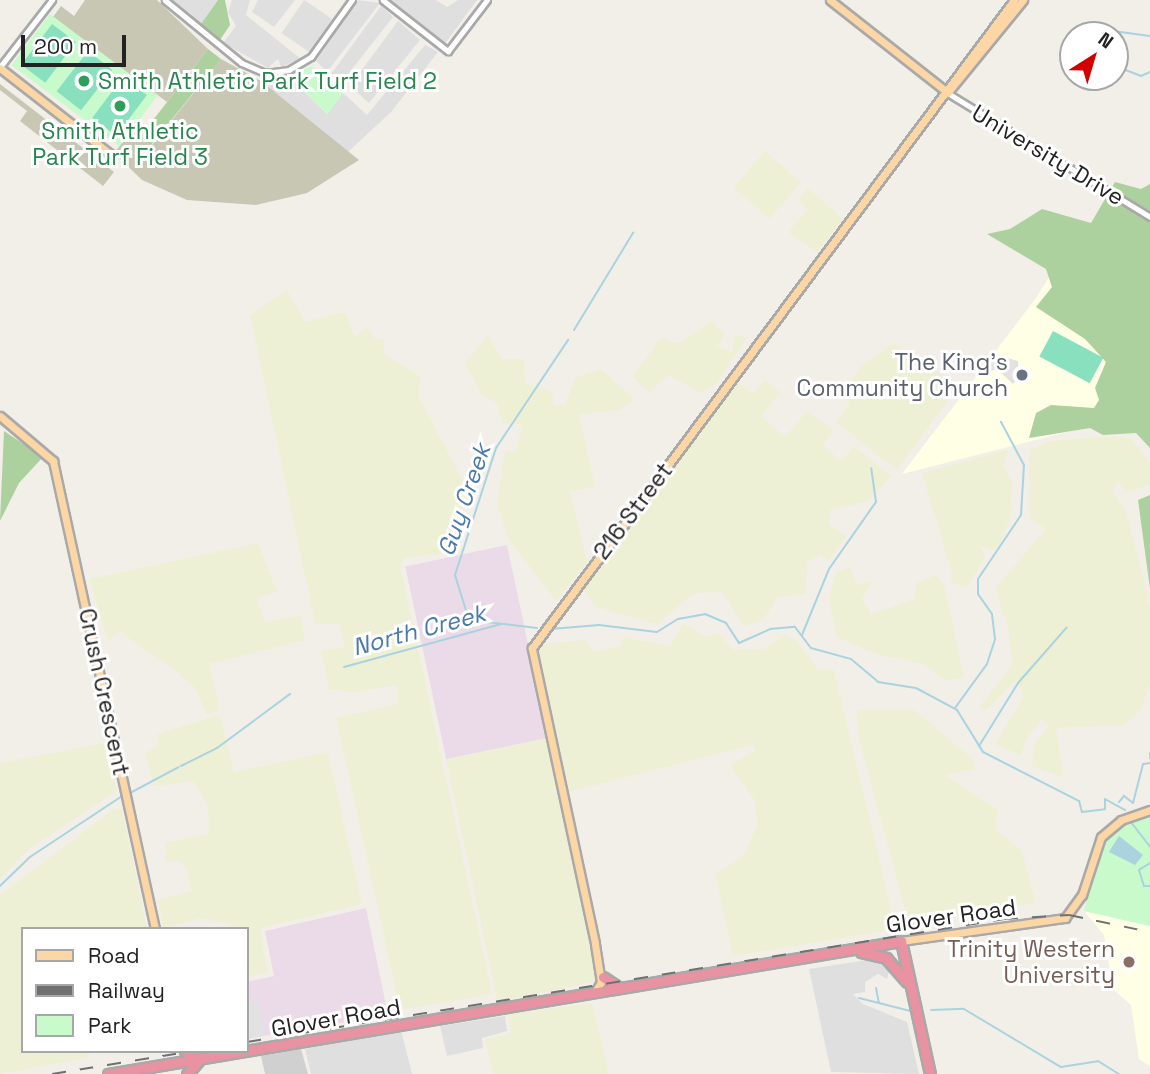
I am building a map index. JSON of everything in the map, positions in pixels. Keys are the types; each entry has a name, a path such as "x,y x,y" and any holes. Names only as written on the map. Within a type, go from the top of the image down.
{"highway":[{"name":"Glover Road","path":"248,1051 901,941"},
{"path":"901,941 930,1074"},
{"path":"852,951 894,963 914,999"},
{"path":"603,977 615,987 633,985"},
{"name":"Glover Road","path":"598,992 696,977"},
{"name":"Glover Road","path":"201,1059 237,1053"},
{"path":"108,1074 184,1055 201,1059"},
{"path":"186,1074 201,1059"}],"main road":[{"path":"830,0 947,93"},
{"name":"216 Street","path":"598,992 601,982 595,943 532,648 1014,0"},
{"name":"216 Street","path":"947,93 1023,0"},
{"path":"0,68 108,156 0,74"},
{"name":"Crush Crescent","path":"0,416 50,456 155,927"},
{"name":"Glover Road","path":"901,941 1065,918 1082,895 1101,837 1121,820 1150,810"},
{"path":"595,943 603,977 598,992"},
{"path":"184,1055 186,1074"}],"street":[{"path":"0,68 51,0"},
{"path":"165,0 253,70 289,70 309,59 349,2"},
{"path":"383,0 447,51 486,0"},
{"name":"University Drive","path":"947,93 1150,217"}],"shaded area":[{"path":"85,0 157,0 208,49 167,102 53,17 61,6 74,16"},
{"path":"171,0 218,0 201,24"},
{"path":"232,0 250,0 246,15 301,59 281,67 278,59 268,68 223,43 236,26 228,12"},
{"path":"258,0 295,0 274,27 252,12"},
{"path":"304,0 332,19 310,52 282,33"},
{"path":"358,0 380,3 327,72 316,61"},
{"path":"390,0 436,0 447,7 458,0 477,0 444,45"},
{"path":"381,6 393,17 341,83 331,74"},
{"path":"398,21 420,40 369,103 350,86"},
{"path":"425,45 438,52 391,112 348,152 267,86 289,77 327,114 343,93 367,115"},
{"path":"221,59 261,81 359,160 307,193 256,205 187,200 142,180 114,153 132,131 152,145"},
{"path":"0,84 114,172 103,186 20,121 27,111 0,90"},
{"path":"765,151 801,182 770,219 734,187"},
{"path":"808,188 843,219 817,252 788,232 808,209 798,200"},
{"path":"1050,276 1150,411 902,474 1036,298"},
{"path":"287,290 305,322 344,312 355,336 367,328 375,338 385,340 383,353 420,376 419,397 463,481 455,494 467,521 451,528 440,554 405,558 400,565 492,994 400,1010 336,718 398,704 397,685 353,692 329,689 321,650 345,647 339,624 315,624 250,315"},
{"path":"711,321 725,334 717,346 732,352 734,335 747,338 715,385 700,393 669,375 649,392 632,377 661,338 678,343"},
{"path":"488,335 502,359 524,359 525,383 552,392 554,405 565,405 575,378 601,369 634,399 617,411 579,414 595,486 570,492 587,562 556,601 509,540 497,505 505,450 515,452 523,424 502,424 497,403 482,395 465,363"},
{"path":"894,343 958,386 897,470 836,422 850,402 841,394 863,364"},
{"path":"993,354 1018,361 1019,377 1013,384 997,369 976,376"},
{"path":"765,380 781,392 761,416 785,437 807,411 834,431 823,445 841,461 854,446 891,476 868,501 830,510 829,524 846,536 829,560 820,554 807,563 806,594 778,597 763,620 744,626 722,592 694,593 657,624 596,607 583,590 738,381 752,393"},
{"path":"1099,437 1131,438 1150,463 1150,485 1126,492 1118,482 1112,491 1126,511 1150,604 1150,685 1140,711 1123,725 1056,728 1064,778 1032,766 1033,746 1049,727 1042,720 1026,739 1021,756 995,744 1023,698 1017,680 985,711 979,707 1012,665 1009,632 995,588 1046,529 1029,518 1029,450 1051,441"},
{"path":"1008,450 1003,466 1012,482 1011,516 1000,544 992,550 980,546 985,558 966,588 950,582 952,574 922,473"},
{"path":"258,543 277,592 257,598 265,622 301,615 305,640 209,664 220,710 207,715 195,688 172,668 120,632 108,641 89,579"},
{"path":"507,545 548,738 446,759 405,567"},
{"path":"850,567 857,585 872,581 862,599 871,614 915,599 917,582 936,575 944,583 964,677 946,681 924,664 876,654 837,637 828,598 836,572"},
{"path":"683,623 706,637 718,633 734,650 764,649 784,635 796,640 818,669 834,670 896,929 733,956 715,875 744,855 757,825 755,801 730,765 756,750 752,745 568,792 537,650 541,644 585,640 594,652 621,646 623,637 670,646"},
{"path":"913,709 972,758 975,769 946,775 998,810 995,829 1022,851 1036,903 909,924 859,740 857,710"},
{"path":"220,715 234,772 328,752 362,904 260,928 268,972 248,977 248,927 201,918 163,927 158,900 191,891 186,868 180,861 165,862 166,842 209,834 208,806 193,781 154,786 145,753 158,746 157,734"},
{"path":"548,738 600,981 498,1002 446,760"},
{"path":"105,743 117,791 30,848 0,879 0,763"},
{"path":"115,808 122,809 147,927 21,927 21,1053 90,1053 88,1058 0,1074 0,895"},
{"path":"366,908 388,1015 248,1039 248,982 274,976 265,931"},
{"name":"Trinity Western University","path":"1084,911 1150,926 1150,1066 1139,1059 1131,1005 1113,989 1104,935"},
{"path":"873,959 890,968 887,979 878,974 865,982 865,992 853,994 863,1004 907,1022 919,1074 831,1072 809,969"},
{"path":"248,1000 258,1001 265,1036 248,1038"},
{"path":"592,1003 609,1074 493,1074 485,1039 511,1033 508,1014"},
{"path":"505,1016 507,1031 482,1038 483,1048 447,1056 440,1026"},
{"path":"401,1030 412,1074 311,1074 305,1049"},
{"path":"301,1049 308,1074 265,1074 261,1056"}],"green space":[{"path":"218,0 225,0 230,25 220,40 201,24"},
{"path":"50,14 158,95 119,146 11,65"},
{"path":"52,24 76,42 45,83 21,65"},
{"path":"208,49 221,59 151,145 140,137"},
{"name":"Smith Athletic Park Turf Field 2","path":"88,51 112,70 81,110 57,91"},
{"path":"311,66 343,93 328,114 289,77"},
{"name":"Smith Athletic Park Turf Field 3","path":"123,77 147,95 116,136 92,118"},
{"path":"1115,182 1141,189 1150,184 1150,448 1136,433 1103,435 1090,428 1029,438 1036,413 1051,405 1094,408 1099,400 1095,388 1106,362 1085,339 1036,307 1052,287 1046,269 987,234 1010,229 1042,209 1091,223"},
{"path":"1053,331 1103,358 1090,383 1039,357"},
{"path":"4,431 43,457 19,483 0,521"},
{"path":"1150,495 1150,589 1138,500"},
{"path":"1150,814 1150,926 1084,911 1102,845 1127,822"}],"water":[{"path":"1119,836 1143,855 1135,865 1109,852"}],"waterway":[{"path":"1129,33 1150,36"},
{"path":"1129,71 1141,76 1150,72"},
{"name":"Guy Creek","path":"574,330 633,233"},
{"name":"Guy Creek","path":"537,628 469,620 455,575 496,448 568,340"},
{"path":"955,708 987,664 995,639 992,614 978,594 978,579 1021,515 1024,465 1001,422"},
{"path":"802,635 829,569 876,502 871,468"},
{"name":"Guy Creek","path":"551,629 599,625 657,632 678,619 705,614 726,623 739,643 770,629 795,627 811,648 851,659 878,682 916,688 957,710 983,752 1079,801 1082,812 1105,809 1105,799 1125,810"},
{"name":"North Creek","path":"344,667 501,624"},
{"path":"979,746 1018,683 1067,627"},
{"name":"North Creek","path":"181,766 217,748 290,694"},
{"name":"Guy Creek","path":"1150,753 1150,758"},
{"name":"Guy Creek","path":"1119,802 1124,796 1133,803 1143,764 1150,763"},
{"name":"North Creek","path":"130,793 179,767"},
{"name":"North Creek","path":"0,886 30,857 122,796"},
{"path":"1130,821 1150,847"},
{"path":"1150,863 1139,870 1144,886 1150,886"},
{"path":"876,988 879,1003"},
{"path":"859,998 910,1011"},
{"path":"931,1010 964,1009 1061,1067 1098,1061 1119,1074"}],"railway":[{"path":"248,1042 1004,919 1069,915 1150,932"},
{"path":"52,1074 181,1053"}],"place":[{"name":"Smith Athletic Park Turf Field 2","path":"84,81"},
{"name":"Smith Athletic Park Turf Field 3","path":"120,106"},
{"name":"The King's Community Church","path":"1022,375"},
{"name":"Trinity Western University","path":"1129,962"}]}
